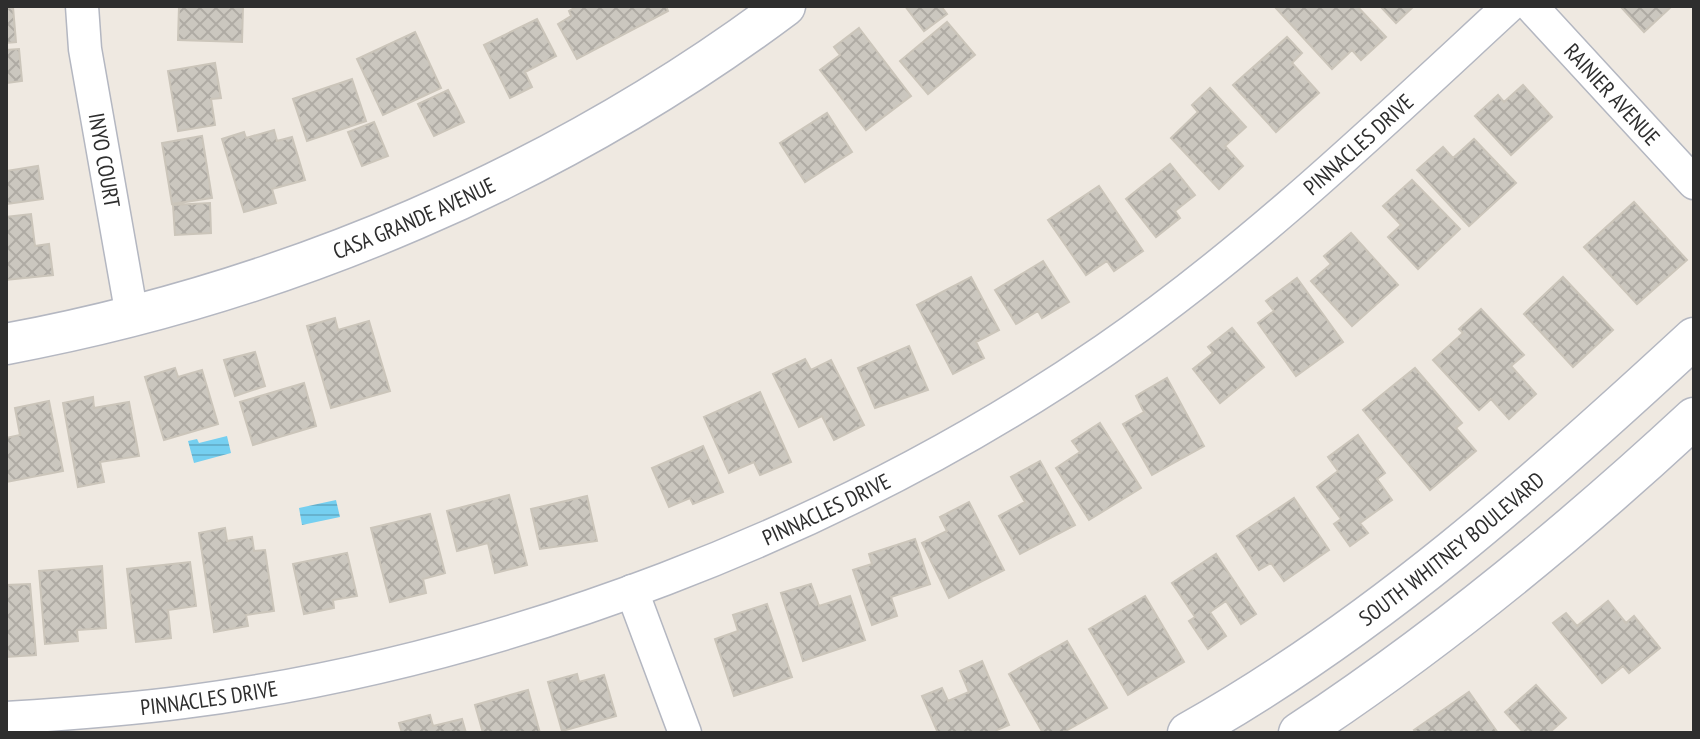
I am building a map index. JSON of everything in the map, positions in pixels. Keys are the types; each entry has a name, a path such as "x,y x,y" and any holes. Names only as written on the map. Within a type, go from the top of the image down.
{"street":[{"name":"INYO COURT","path":"82,6 85,49 132,316"},
{"name":"PINNACLES DRIVE","path":"6,718 185,702 354,672 534,624 632,591 834,506 969,433 1103,351 1302,197 1509,6"},
{"name":"RAINIER AVENUE","path":"1531,6 1694,183"},
{"name":"CASA GRANDE AVENUE","path":"6,344 132,316 305,262 461,197 573,142 677,80 769,11"},
{"name":"SOUTH WHITNEY BOULEVARD","path":"1188,733 1314,653 1412,583 1595,429 1694,338"},
{"path":"1299,733 1446,631 1636,472 1694,418"},
{"path":"632,591 685,733"}],"water":[{"path":"227,436 231,453 194,463 188,441 197,439 199,443"},
{"path":"336,500 340,517 302,525 299,508"}],"building":[{"path":"179,6 243,6 242,42 178,40"},
{"path":"578,6 666,6 668,11 577,59 558,24 571,16 569,11"},
{"path":"905,6 941,6 947,14 924,31"},
{"path":"1274,6 1357,6 1386,37 1361,60 1352,50 1332,69"},
{"path":"1380,6 1414,6 1396,23"},
{"path":"1620,6 1672,6 1644,32"},
{"path":"13,7 16,42 6,43 6,8"},
{"path":"537,19 556,56 525,72 532,87 510,98 484,45"},
{"path":"947,22 975,55 928,94 900,61"},
{"path":"859,28 911,96 866,130 820,70 840,55 834,47"},
{"path":"415,32 441,88 383,115 357,59"},
{"path":"1287,37 1302,53 1292,63 1319,93 1276,132 1233,85"},
{"path":"19,49 22,81 6,83 6,50"},
{"path":"215,63 221,98 211,99 215,125 178,131 168,71"},
{"path":"352,79 366,121 307,141 293,99"},
{"path":"1523,85 1552,117 1511,155 1475,116 1498,95 1504,102"},
{"path":"1210,88 1246,127 1225,146 1243,166 1219,189 1171,138 1198,112 1192,105"},
{"path":"448,90 464,122 434,136 418,104"},
{"path":"827,113 852,152 805,182 780,143"},
{"path":"374,122 388,156 362,166 348,132"},
{"path":"274,130 277,141 292,137 305,180 272,189 276,203 244,212 222,139 244,132 246,138"},
{"path":"202,136 212,198 172,204 162,143"},
{"path":"1474,139 1516,183 1469,226 1417,170 1443,147 1453,158"},
{"path":"1170,164 1195,195 1175,211 1180,218 1156,237 1126,199"},
{"path":"38,166 43,199 6,204 6,171"},
{"path":"1412,180 1460,229 1418,269 1388,237 1401,225 1383,206"},
{"path":"1099,186 1143,251 1114,271 1107,261 1086,275 1048,220"},
{"path":"1634,202 1687,260 1637,304 1584,247"},
{"path":"210,203 211,233 175,235 173,205"},
{"path":"31,214 35,246 49,244 53,275 6,280 6,217"},
{"path":"1351,233 1398,285 1352,326 1311,281 1331,264 1324,256"},
{"path":"1043,261 1069,302 1042,318 1038,311 1016,324 995,290"},
{"path":"971,277 999,330 976,342 984,358 953,374 917,305"},
{"path":"1563,277 1613,330 1573,367 1524,314"},
{"path":"1297,278 1343,342 1296,376 1258,323 1274,311 1266,301"},
{"path":"1481,309 1524,355 1511,366 1536,394 1509,419 1491,399 1479,410 1433,360 1463,333 1459,329"},
{"path":"335,318 338,330 369,321 390,391 331,408 307,326"},
{"path":"1232,328 1264,367 1220,403 1193,369 1213,353 1208,347"},
{"path":"909,346 928,390 875,408 858,368"},
{"path":"255,352 265,386 235,396 224,360"},
{"path":"805,359 811,370 831,360 864,425 834,440 822,416 799,427 773,374"},
{"path":"175,368 178,377 202,370 218,424 164,440 145,377"},
{"path":"1415,368 1462,423 1456,428 1476,451 1430,490 1363,410"},
{"path":"1167,378 1204,446 1152,475 1123,424 1144,412 1136,396"},
{"path":"304,383 316,426 253,445 240,402"},
{"path":"760,392 791,462 760,475 754,462 729,473 704,417"},
{"path":"93,397 94,408 129,402 139,456 100,462 104,482 78,487 63,403"},
{"path":"49,401 63,471 6,482 6,438 20,435 15,408"},
{"path":"1100,423 1141,488 1089,520 1056,468 1080,452 1072,441"},
{"path":"1358,435 1385,473 1377,479 1392,500 1360,523 1368,533 1350,546 1334,524 1341,519 1317,487 1338,471 1328,457"},
{"path":"703,446 723,492 693,504 690,498 669,507 652,468"},
{"path":"1040,461 1075,525 1020,554 999,516 1025,502 1011,477"},
{"path":"509,495 527,565 495,573 488,543 457,551 447,511"},
{"path":"587,496 597,541 540,549 531,509"},
{"path":"1294,498 1329,550 1284,581 1271,563 1259,570 1237,536"},
{"path":"969,502 1004,570 949,598 922,543 947,531 940,517"},
{"path":"430,514 445,573 423,579 426,593 390,602 371,528"},
{"path":"225,528 227,541 252,537 254,551 265,550 274,611 246,615 248,626 214,632 199,533"},
{"path":"915,539 930,584 891,597 897,616 872,625 853,570 872,564 869,554"},
{"path":"347,553 357,596 333,600 334,608 304,614 293,564"},
{"path":"1216,554 1256,614 1241,624 1226,601 1210,612 1226,636 1208,649 1189,621 1195,617 1172,583"},
{"path":"190,562 196,606 168,610 171,638 136,642 127,569"},
{"path":"102,566 106,628 77,630 78,641 45,644 39,571"},
{"path":"30,584 36,655 6,657 6,585"},
{"path":"811,584 819,606 850,596 865,640 803,661 781,593"},
{"path":"1145,596 1184,662 1128,695 1089,629"},
{"path":"1608,601 1626,623 1634,616 1660,648 1629,673 1623,666 1602,683 1553,623 1566,613 1577,626"},
{"path":"767,604 792,677 734,696 715,639 738,631 733,615"},
{"path":"1067,641 1107,708 1062,733 1043,733 1009,674"},
{"path":"982,661 1009,725 997,730 999,733 938,733 922,696 942,688 948,701 969,692 960,671"},
{"path":"577,674 579,682 604,675 616,716 562,731 548,682"},
{"path":"1536,685 1566,718 1549,733 1524,733 1505,712"},
{"path":"528,690 540,733 483,733 475,705"},
{"path":"1469,692 1498,733 1416,733 1414,730"},
{"path":"430,715 433,726 462,719 466,733 402,733 399,723"}]}
